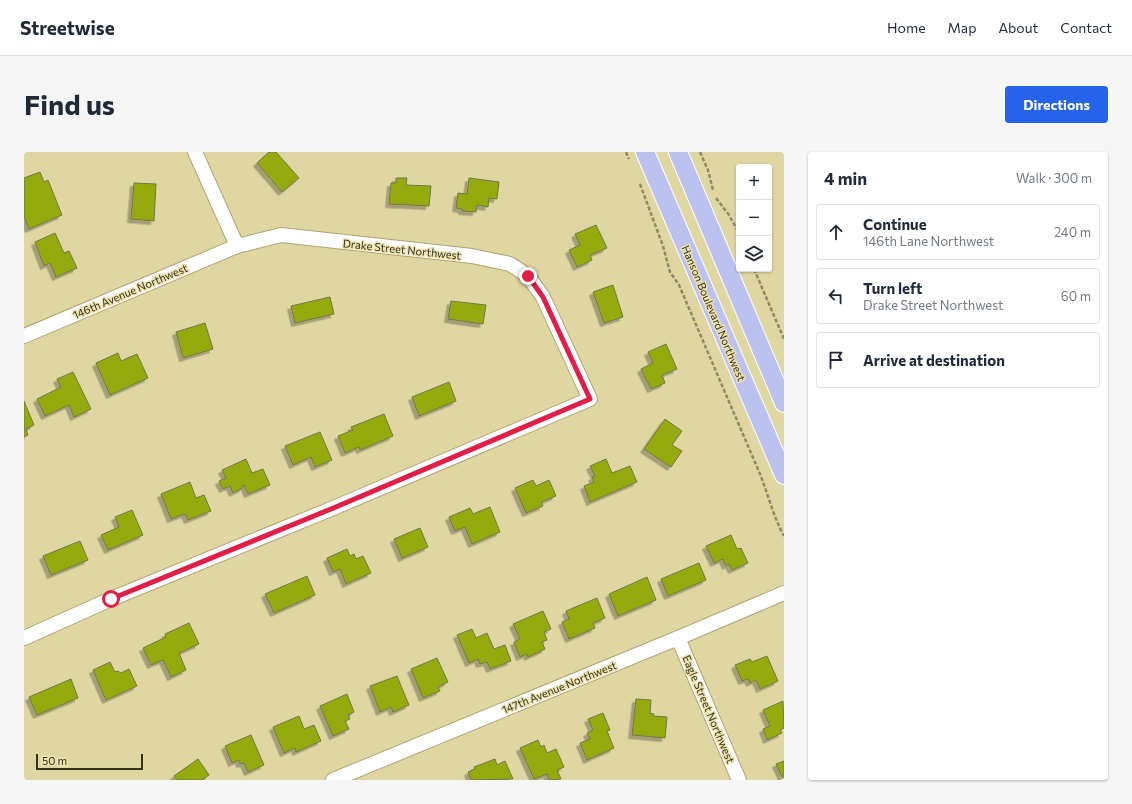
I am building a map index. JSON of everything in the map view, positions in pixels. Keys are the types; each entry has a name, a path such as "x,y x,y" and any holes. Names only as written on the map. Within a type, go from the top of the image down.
{"main road":[{"name":"Hanson Boulevard Northwest","path":"645,152 784,474"},
{"path":"678,152 784,403"}],"street":[{"path":"195,152 236,246"},
{"name":"Drake Street Northwest","path":"24,638 111,599 338,506 590,399 543,297 528,276 510,264 472,256 281,235 236,246"},
{"name":"146th Avenue Northwest","path":"24,336 236,246"},
{"name":"147th Avenue Northwest","path":"333,780 678,638 784,592"},
{"name":"Eagle Street Northwest","path":"678,638 739,780"}],"path":[{"path":"626,152 631,163"},
{"path":"700,152 708,170 713,191 736,228"},
{"path":"639,181 663,246 670,272 679,285 760,474 770,498 777,523 784,536"},
{"path":"755,272 784,339"}],"building":[{"path":"269,152 276,152 299,178 282,192 257,163"},
{"path":"40,172 44,182 48,180 62,215 29,229 24,216 24,178"},
{"path":"396,178 407,178 406,185 431,186 429,206 389,204 391,183 396,183"},
{"path":"469,178 499,182 497,199 489,198 488,207 477,205 476,212 462,211 462,209 456,208 458,193 467,194"},
{"path":"134,183 156,184 154,221 131,219"},
{"path":"596,225 607,248 590,255 592,260 577,267 569,250 580,245 575,234"},
{"path":"55,233 64,253 69,251 77,268 56,277 50,263 44,266 35,242"},
{"path":"613,285 623,317 604,323 593,292"},
{"path":"330,297 334,314 295,323 291,306"},
{"path":"451,301 486,305 483,324 448,319"},
{"path":"205,323 213,349 183,358 176,332"},
{"path":"666,344 677,369 662,375 665,383 651,389 641,369 653,363 648,352"},
{"path":"118,353 121,361 137,354 148,378 110,395 96,363"},
{"path":"73,372 91,409 74,417 69,405 45,416 37,399 61,387 57,379"},
{"path":"449,382 456,401 419,416 412,397"},
{"path":"24,401 34,425 26,429 28,435 24,437"},
{"path":"384,414 393,436 360,450 359,447 345,453 338,436 353,430 351,427"},
{"path":"665,419 682,431 672,445 682,451 671,467 644,449"},
{"path":"320,432 332,460 315,467 311,457 293,465 285,446"},
{"path":"246,459 252,473 263,469 270,485 248,494 244,485 242,486 243,488 233,493 230,486 223,489 219,481 226,478 222,470"},
{"path":"606,459 612,473 630,466 637,482 590,502 584,486 594,482 592,477 595,476 590,466"},
{"path":"533,480 536,486 549,480 556,496 541,502 543,506 526,513 515,488"},
{"path":"190,482 196,498 204,495 211,511 188,520 185,514 171,519 161,494"},
{"path":"490,507 500,532 472,544 465,527 455,531 449,517 470,508 473,514"},
{"path":"132,510 143,535 108,550 101,535 119,527 115,517"},
{"path":"420,528 428,547 402,558 394,539"},
{"path":"731,535 737,549 741,548 748,563 732,570 729,564 726,566 723,559 714,563 706,546"},
{"path":"80,541 88,560 51,575 43,556"},
{"path":"347,549 350,556 354,554 356,559 363,556 371,573 346,584 340,569 333,572 327,558"},
{"path":"699,563 706,580 668,596 661,579"},
{"path":"307,576 315,595 274,613 265,594"},
{"path":"647,577 656,600 618,616 609,594"},
{"path":"597,598 605,618 593,623 595,628 569,639 562,622 569,619 566,611"},
{"path":"543,611 551,629 544,632 547,640 542,642 545,649 528,657 527,654 520,657 514,642 520,639 513,624"},
{"path":"189,623 199,644 179,653 186,670 171,677 163,660 151,665 143,648 166,637 165,634"},
{"path":"472,629 476,638 487,633 494,649 505,645 511,661 490,669 487,662 480,664 478,659 469,663 457,635"},
{"path":"767,656 778,681 760,689 756,680 750,683 748,679 742,681 735,665 750,659 752,662"},
{"path":"437,658 448,682 438,687 440,691 423,698 411,669"},
{"path":"110,662 115,672 118,671 121,673 129,669 137,686 106,700 93,670"},
{"path":"397,676 409,705 393,712 391,707 380,712 370,686"},
{"path":"71,679 78,698 37,715 29,697"},
{"path":"347,694 354,712 348,715 350,719 345,721 349,729 333,736 320,706"},
{"path":"636,699 651,700 650,713 654,714 653,716 667,717 665,738 632,735"},
{"path":"783,701 784,728 780,730 782,733 767,740 763,729 770,726 763,710"},
{"path":"603,713 610,730 607,731 614,748 587,760 580,743 590,739 587,733 593,730 588,719"},
{"path":"299,716 304,729 314,725 321,741 296,752 295,748 284,753 273,727"},
{"path":"251,735 264,765 248,772 244,763 240,764 239,760 232,763 225,746"},
{"path":"538,740 541,747 544,745 547,753 556,749 564,767 557,770 561,779 549,780 547,774 534,779 520,748"},
{"path":"198,759 209,775 202,780 177,780 174,776"},
{"path":"495,759 497,765 505,761 513,779 471,780 468,772 475,769 474,767"},
{"path":"784,761 784,779 783,779 776,764"}],"route":[{"path":"111,599 331,509 590,399 543,297 528,276"}]}
